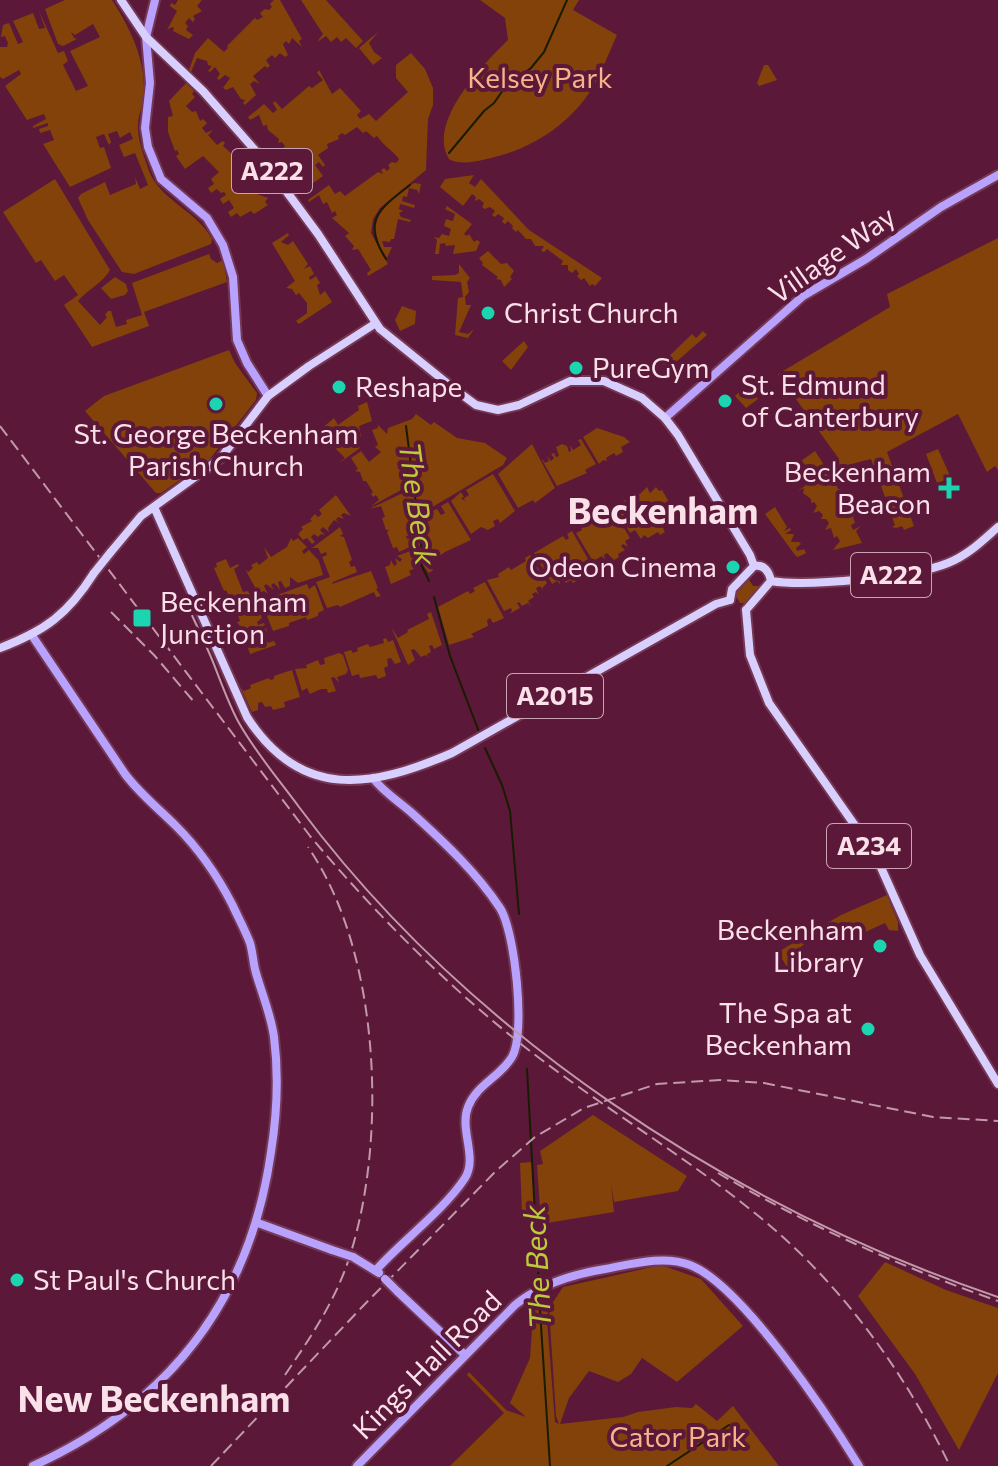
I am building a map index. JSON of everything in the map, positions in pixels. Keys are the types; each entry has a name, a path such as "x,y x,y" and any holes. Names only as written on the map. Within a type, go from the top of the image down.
{"main road":[{"name":"A222","path":"121,0 146,37 211,99 261,157 386,334 466,398 486,408 498,410 513,407 564,383 591,379 611,382 628,390 665,418 689,453 754,566"},
{"path":"0,648 31,634 73,604 141,516 217,462 268,396 376,323"},
{"name":"A2015","path":"154,507 241,704 262,737 286,762 303,771 333,779 373,778 416,767 452,753 716,604 730,600"},
{"name":"A222","path":"771,581 812,582 933,568 960,557 998,527"},
{"path":"754,566 763,567 771,581 746,610 735,607 730,600 732,589 754,566"},
{"name":"A234","path":"746,610 750,655 769,703 875,854 920,955 998,1084"}],"street":[{"path":"155,0 146,37 150,89 145,128 151,156 161,179 207,218 223,245 232,270 237,340 268,396"},
{"name":"Village Way","path":"665,418 803,296 873,254 934,211 998,175"},
{"path":"31,634 133,784 190,840 227,895 250,945 274,1034 278,1095 258,1223 224,1300 177,1363 128,1410 33,1466"},
{"path":"373,778 447,846 485,886 503,913 510,937 518,1017 517,1047 513,1055 477,1090 467,1109 465,1124 470,1161 467,1174 450,1196 376,1270"},
{"path":"258,1223 353,1257 376,1270 465,1355"},
{"name":"Kings Hall Road","path":"357,1466 515,1305 547,1285 587,1272 673,1261 701,1270 732,1297 788,1362 859,1466"}],"green space":[{"path":"65,0 112,0 119,11 142,67 144,96 138,129 149,171 162,190 205,229 212,239 211,244 134,274 122,272 88,220 78,198 105,182 110,195 136,184 135,177 140,189 148,185 135,153 124,157 119,145 133,139 130,132 120,138 117,131 108,134 109,145 104,134 96,137 100,148 104,147 111,168 70,187 43,144 54,140 50,130 40,133 39,129 48,126 48,123 33,128 46,119 44,114 27,120 5,86 21,74 19,70 3,79 0,77 0,47 7,47 8,43 5,36 1,37 3,25 9,23 18,44 23,42 13,21 33,13 39,29 45,28 39,11 58,53 64,51 68,61 63,65 76,91 88,86 70,51 100,37 93,24 75,35 71,32 77,39 63,46 58,44 45,9"},
{"path":"178,0 202,0 197,6 202,11 193,16 193,22 189,18 185,23 188,26 186,30 193,35 189,39 173,31 172,27 167,30 177,11 170,6 171,3 175,5"},
{"path":"274,0 280,0 302,39 299,41 302,47 292,38 289,44 286,41 283,44 288,55 285,57 280,53 266,60 270,66 265,66 253,76 260,84 254,81 250,84 256,95 245,105 245,100 233,87 223,88 230,78 225,75 219,80 220,74 215,67 208,71 212,66 207,61 197,58 191,72 189,70 195,53 208,38 224,52 255,18 263,17 260,13 269,10"},
{"path":"301,0 326,0 363,41 356,48 346,38 341,42 337,37 331,42 326,36 317,42 323,34"},
{"name":"Kelsey Park","path":"480,0 579,0 573,10 617,35 588,95 552,131 507,153 459,162 449,159 444,144 445,128 451,112 473,78 508,40 505,18"},
{"path":"378,32 369,43 382,58 373,65 359,48"},
{"path":"411,53 425,69 433,88 426,170 380,208 373,219 371,233 388,264 368,276 371,270 358,249 352,250 354,246 345,236 349,233 332,218 337,215 335,211 332,213 327,202 323,204 319,195 308,200 329,185 335,194 340,191 345,196 378,172 383,174 381,170 384,168 387,171 390,168 388,165 399,159 377,136 374,138 357,127 345,135 342,133 318,155 325,165 323,167 319,162 315,165 323,176 309,186 307,182 310,180 293,163 298,159 292,151 286,154 282,149 285,146 282,142 278,143 279,139 268,130 267,125 263,126 259,115 250,120 248,117 264,104 273,113 277,110 275,101 282,109 309,86 312,88 323,80 317,73 319,70 332,94 340,88 361,111 357,115 360,119 369,114 376,121 408,92 396,78 396,65"},
{"path":"764,65 768,65 777,80 759,86 757,83"},
{"path":"186,83 194,91 192,94 195,97 186,106 192,112 196,111 200,121 203,119 207,123 202,128 206,133 213,130 208,135 217,145 223,141 223,146 232,157 237,157 238,164 260,188 257,194 268,198 265,202 268,205 254,214 251,211 240,217 237,213 231,217 228,212 234,208 229,200 223,204 220,199 226,195 224,192 217,189 211,193 208,188 214,184 211,179 219,172 203,156 185,169 176,156 179,154 168,132 168,117 173,116 169,101"},
{"path":"474,175 469,183 475,187 481,179 529,230 602,278 595,286 590,286 584,278 581,280 577,276 576,269 572,273 568,265 561,265 563,261 547,249 541,251 544,246 535,246 531,239 526,239 518,230 516,232 508,221 505,224 502,222 504,218 498,214 495,217 492,215 495,211 482,207 484,203 479,199 475,201 476,197 472,194 463,206 440,187 445,179"},
{"path":"55,179 110,270 78,301 100,325 108,311 111,311 116,327 142,315 132,283 209,254 217,263 223,260 227,282 144,312 149,326 92,347 64,305 78,295 64,275 55,281 41,260 36,263 3,212"},
{"path":"414,183 421,184 419,194 417,190 409,188 407,197 403,196 402,201 415,205 414,208 400,204 399,209 403,211 399,213 401,217 410,222 398,219 394,239 382,241 384,247 392,247 387,258 376,233 376,223 385,207"},
{"path":"447,206 472,224 464,234 469,234 474,242 480,242 476,251 453,254 455,245 446,246 445,243 440,244 439,254 435,254 437,240 434,237 439,238 442,234 449,236 451,229 444,226 446,219 453,221 455,214 445,209"},
{"path":"288,233 281,242 288,245 293,241 308,264 304,269 310,266 314,274 309,277 310,280 316,276 320,283 317,285 320,295 325,291 332,302 299,324 296,321 307,313 307,303 299,293 296,295 292,289 286,288 295,281 272,243"},
{"path":"998,238 998,470 995,466 987,472 958,414 887,452 914,526 904,530 902,526 892,527 895,525 887,504 883,503 892,499 885,497 881,486 885,484 883,480 876,482 878,479 871,459 844,466 835,472 837,477 834,479 838,489 842,490 839,494 848,491 841,495 844,506 848,505 849,517 857,514 853,517 855,523 851,525 853,530 861,526 856,531 862,543 833,550 840,541 837,536 834,538 831,528 825,530 829,523 821,519 823,515 819,511 813,513 817,506 803,493 804,488 798,491 818,476 801,461 815,451 826,468 839,459 778,374 890,307 887,294"},
{"path":"488,251 514,271 510,277 512,279 504,287 501,280 496,279 498,277 482,265 479,258"},
{"path":"459,264 470,278 467,282 469,292 465,297 466,305 471,305 459,332 468,334 474,329 468,338 455,335 458,298 463,297 461,282 432,280 432,276 459,273"},
{"path":"115,277 126,284 128,291 111,299 101,288"},
{"path":"402,306 416,311 415,324 400,331 395,320"},
{"path":"703,331 707,335 668,369 662,363 692,334 696,338"},
{"path":"524,341 528,347 511,370 502,361"},
{"path":"229,350 257,393 256,400 209,460 161,493 156,493 85,411 104,396"},
{"path":"747,385 758,399 746,408 735,396"},
{"path":"367,402 372,421 359,426 361,436 356,441 360,448 338,464 345,458 336,449 339,446 320,430 334,418 338,425 359,410 358,406"},
{"path":"416,414 457,438 485,443 507,458 503,465 419,515 416,519 422,555 420,566 409,571 411,575 391,584 385,567 390,565 391,560 394,566 397,564 395,558 400,562 402,559 397,556 416,549 414,534 406,536 407,539 411,538 412,546 399,552 397,547 393,548 381,506 369,509 403,493 401,490 370,507 379,500 376,495 373,497 360,472 355,471 358,469 351,458 361,451 369,462 381,452 375,447 378,445 372,430 378,425 387,434 388,428 412,419"},
{"path":"597,428 630,442 621,447 623,452 616,456 614,453 599,464 583,437"},
{"path":"581,439 596,464 585,470 587,473 557,486 542,459 545,463 549,461 547,456 551,461 554,458 551,454 559,456 556,447 562,444 567,446 569,452 570,445 573,450 581,445 578,440"},
{"path":"532,444 555,488 535,503 533,500 518,508 498,474"},
{"path":"938,449 951,478 937,483 926,454"},
{"path":"493,474 515,511 500,523 498,519 493,521 495,526 488,530 481,527 471,534 451,501 461,492 464,497 461,498 465,501 464,498 469,495 466,490"},
{"path":"647,487 650,493 656,487 662,490 679,519 670,516 665,519 668,524 665,526 660,522 665,532 648,538 644,535 641,539 635,530 630,533 616,509 622,506 620,503 625,500 628,503 637,496 636,493 640,494"},
{"path":"336,495 351,516 344,513 341,515 344,519 338,517 336,520 340,524 334,520 328,528 329,532 323,527 320,530 325,535 318,537 314,534 311,537 315,542 312,544 307,538 303,540 298,534 303,529 301,527 312,521 310,519 315,514 318,517 322,514 319,510"},
{"path":"448,502 471,540 430,563 433,570 429,573 423,565 424,552 418,524 422,524 421,517 425,522 433,518 430,512 437,509 441,515 445,513 441,506"},
{"path":"775,507 787,527 784,531 791,530 785,534 794,534 791,542 799,542 797,551 804,549 806,553 798,557 795,555 765,514"},
{"path":"608,512 611,517 616,514 623,525 622,529 630,538 625,541 628,547 623,544 621,546 625,550 614,560 607,553 605,560 602,556 595,560 576,533 582,530 580,526 590,520 593,523 604,519"},
{"path":"340,527 343,534 340,536 344,537 352,560 349,562 357,572 332,584 371,571 381,596 376,597 374,592 340,607 327,608 316,582 330,577 322,557 327,555 326,552 321,554 318,548 312,548"},
{"path":"572,531 592,566 588,562 584,564 588,571 573,583 571,580 566,583 562,577 559,578 560,584 557,581 552,584 534,553 563,536 566,540 569,538 567,534"},
{"path":"291,538 293,541 298,538 307,547 302,551 304,554 309,550 319,561 323,575 298,583 290,577 290,586 285,588 281,581 278,582 280,590 274,583 271,585 274,590 266,584 268,594 264,591 258,593 245,569 248,572 253,568 251,565 257,562 259,565 268,558 264,547 271,557 287,547"},
{"path":"530,555 547,583 542,588 544,592 540,586 536,588 539,595 536,592 532,594 534,597 528,601 531,606 528,603 522,606 519,602 520,608 509,614 511,608 504,611 487,580 499,577 498,574 509,567 511,570"},
{"path":"226,559 230,568 238,564 234,569 243,592 248,591 252,599 233,607 214,568 217,567 216,563"},
{"path":"748,578 753,586 759,586 747,603 740,603 735,594"},
{"path":"485,582 504,618 493,623 490,618 487,620 488,626 471,634 474,637 449,645 438,607 468,591 470,594 475,591 473,588"},
{"path":"307,584 309,589 315,585 324,610 318,616 307,620 306,617 273,631 261,601"},
{"path":"253,602 258,608 254,613 259,611 257,614 260,613 262,618 258,625 265,625 260,630 266,628 264,634 268,643 274,641 276,645 250,654 248,648 252,646 248,639 244,640 236,609"},
{"path":"431,612 442,645 434,649 432,645 429,646 431,652 427,654 428,658 411,650 415,660 408,665 391,627 398,638 429,619 427,614"},
{"path":"386,638 388,642 393,640 401,662 395,664 391,658 387,659 388,666 384,668 386,676 378,679 376,675 352,676 344,652 351,650 353,653 368,644 370,647 384,643 383,639"},
{"path":"339,653 343,655 348,670 337,677 339,683 334,677 331,678 336,691 328,693 327,689 321,689 310,694 307,688 302,691 295,669 307,668 306,665 318,660 320,665 325,664 324,658"},
{"path":"292,670 300,697 284,702 285,707 273,710 271,706 258,703 258,710 252,712 241,688 244,691 251,688 250,685 274,679 274,676"},
{"path":"887,895 898,922 898,931 889,930 885,923 841,943 832,934 817,937 799,949 788,969 778,952 841,915"},
{"path":"593,1115 687,1176 678,1191 614,1202 611,1183 614,1212 541,1224 537,1165 543,1164 540,1151"},
{"path":"532,1162 534,1212 522,1213 520,1163"},
{"path":"885,1262 946,1290 998,1308 998,1373 959,1450 915,1374 858,1296"},
{"name":"Cator Park","path":"661,1265 701,1279 743,1326 677,1382 642,1358 631,1374 618,1382 589,1371 569,1398 560,1424 676,1407 692,1408 696,1404 717,1421 733,1406 779,1466 450,1466 504,1413 467,1375 469,1372 506,1410 526,1417 510,1403 530,1358 534,1301 538,1291 550,1290 547,1320 555,1422 559,1424 549,1308 563,1287"}],"waterway":[{"name":"The Beck","path":"449,153 503,90 516,87 520,76 544,52 567,0"},
{"name":"The Beck","path":"386,259 374,225 382,209 410,185"},
{"name":"The Beck","path":"406,426 421,564 429,581"},
{"name":"The Beck","path":"434,597 450,656 479,732"},
{"name":"The Beck","path":"485,748 510,811 519,914"},
{"name":"The Beck","path":"527,1069 539,1287"},
{"name":"The Beck","path":"539,1294 550,1466"},
{"path":"667,1466 729,1425"}],"tram line":[{"path":"183,596 239,723 299,807 367,890 442,967 524,1038 612,1103 704,1162 800,1214 899,1259 998,1297"}],"railway":[{"path":"0,426 310,836 359,892 437,971 521,1044 669,1149 787,1240 867,1329 912,1395 950,1466"},
{"path":"111,612 154,655 195,703"},
{"path":"285,1375 325,1311 345,1270 359,1222 368,1168 372,1112 371,1054 364,996 351,941 333,891 308,847"},
{"path":"211,1466 496,1171 535,1137 584,1108 657,1084 720,1080 764,1083 933,1117 998,1121"},
{"path":"718,1173 855,1244 998,1301"}],"place":[{"name":"Christ Church","path":"488,313"},
{"name":"PureGym","path":"576,368"},
{"name":"Reshape","path":"339,387"},
{"name":"St. Edmund of Canterbury","path":"725,401"},
{"name":"St. George Beckenham Parish Church","path":"216,404"},
{"name":"Beckenham Beacon","path":"949,488"},
{"name":"Odeon Cinema","path":"733,567"},
{"name":"Beckenham Junction","path":"142,618"},
{"name":"Beckenham Library","path":"880,946"},
{"name":"The Spa at Beckenham","path":"868,1029"},
{"name":"St Paul's Church","path":"17,1280"}],"district":[{"name":"Beckenham","path":"663,511"},
{"name":"New Beckenham","path":"154,1399"}]}
